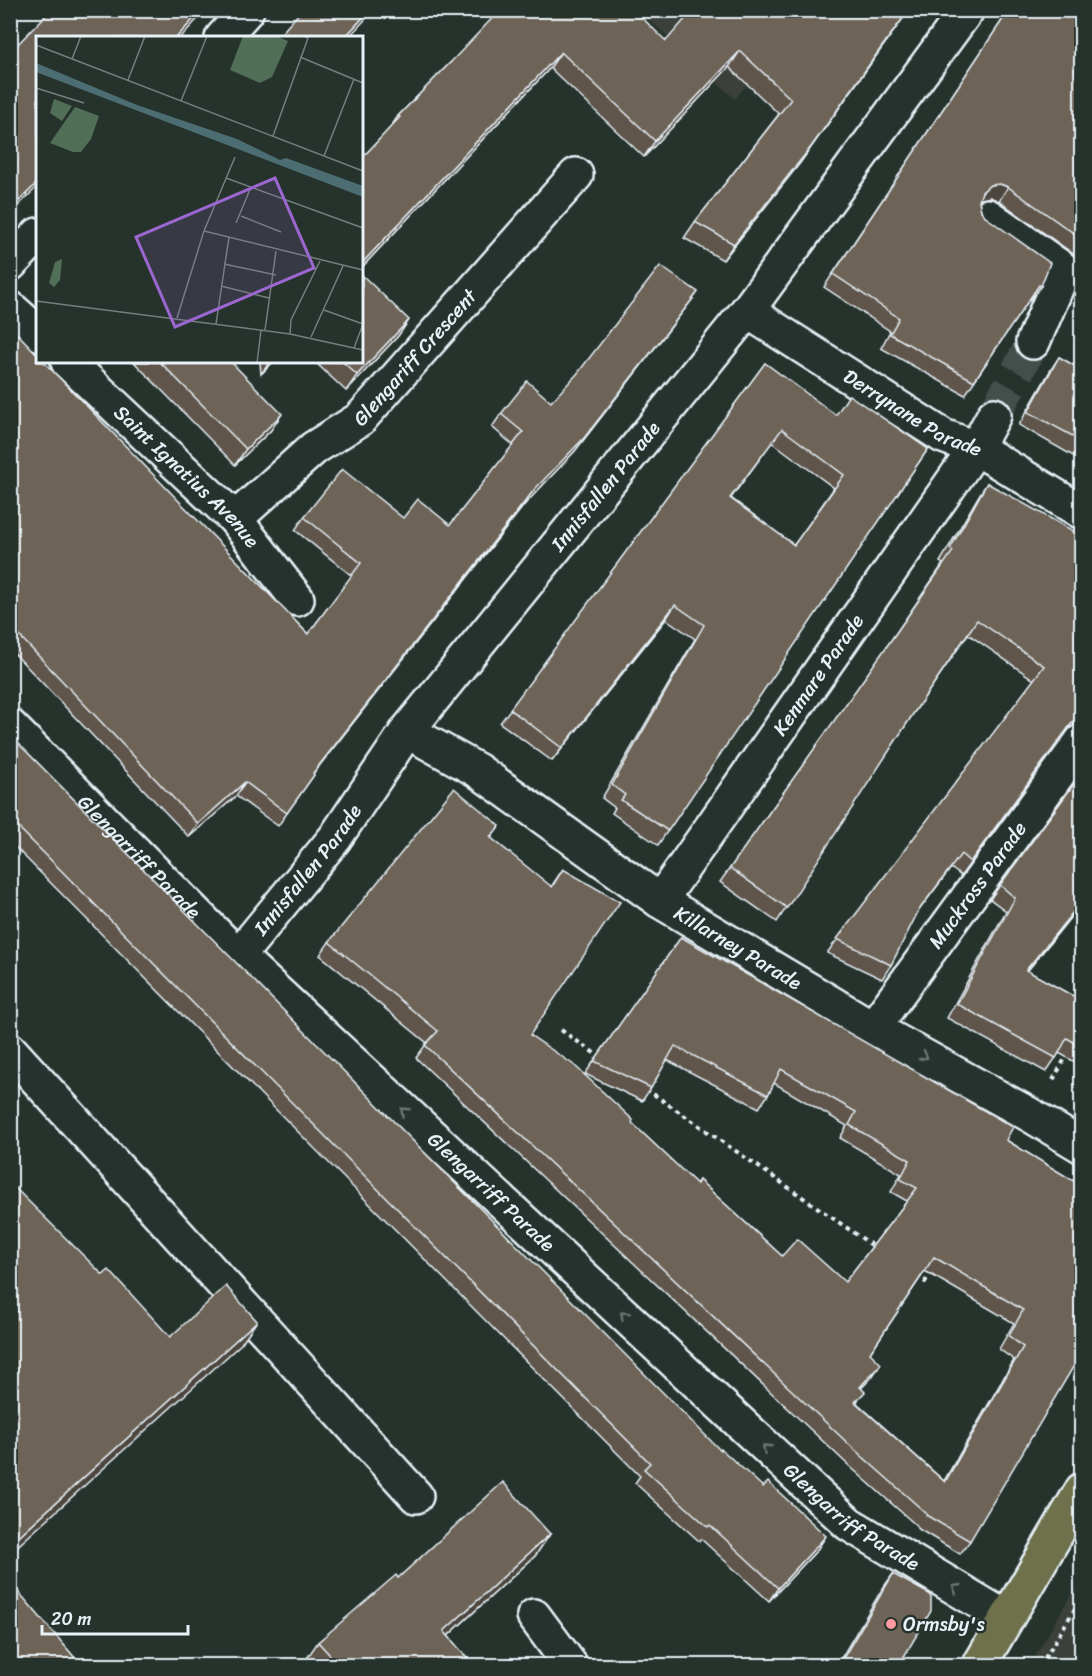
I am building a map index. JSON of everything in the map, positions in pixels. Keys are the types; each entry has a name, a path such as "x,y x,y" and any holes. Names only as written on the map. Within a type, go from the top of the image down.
{"main road":[{"path":"979,1665 1082,1490"}],"street":[{"path":"224,36 247,10"},
{"name":"Innisfallen Parade","path":"238,956 335,838 407,731 747,310 967,10"},
{"name":"Glengariff Crescent","path":"235,519 314,448 360,418 576,175"},
{"path":"988,216 1064,270 1033,342"},
{"path":"10,264 36,237"},
{"path":"10,308 36,331"},
{"name":"Derrynane Parade","path":"747,310 943,436 976,448 1082,512"},
{"name":"Saint Ignatius Avenue","path":"69,363 235,519 297,599"},
{"name":"Kenmare Parade","path":"660,900 976,448 994,415"},
{"name":"Glengarriff Parade","path":"10,726 238,956 849,1524 1006,1618"},
{"name":"Killarney Parade","path":"407,731 477,770 660,900 873,1028 1082,1146"},
{"name":"Muckross Parade","path":"873,1028 1082,741"},
{"path":"10,1050 416,1496"},
{"path":"534,1616 571,1665"}],"path":[{"path":"561,1030 600,1057"},
{"path":"1051,1083 1071,1047"},
{"path":"640,1084 885,1254"},
{"path":"915,1275 925,1281 937,1262"},
{"path":"1040,1665 1082,1597"}],"shaded area":[{"path":"640,11 809,11 735,99"},
{"path":"1081,1578 1081,1665 1030,1665"}],"building":[{"path":"51,10 202,10 178,36 36,36 36,184 10,210 10,49 12,50"},
{"path":"302,10 370,10 346,36 279,36"},
{"path":"500,10 634,10 666,41 693,10 845,10 850,15 854,10 909,10 811,147 734,244 695,222 791,99 740,51 655,141 561,52 363,262 363,157 400,117 398,116"},
{"path":"1009,10 1082,10 1082,239 1008,187 1000,184 990,185 982,192 979,201 981,211 987,218 1050,263 1041,286 1039,285 974,381 890,334 899,318 833,274"},
{"path":"660,266 698,292 584,438 534,490 313,773 314,775 287,813 245,782 198,824 10,626 10,333 14,330 36,353 36,363 45,363 308,634 361,563 304,517 342,469 403,518 418,499 450,525 523,432 501,414 527,381 551,402 577,374"},
{"path":"363,276 409,320 357,375 344,363 363,363"},
{"path":"1059,357 1082,370 1082,441 1028,412"},
{"path":"161,363 232,363 282,414 246,449"},
{"path":"765,363 836,415 849,395 928,449 668,831 621,800 625,795 612,785 704,625 675,605 562,748 510,709","holes":["782,429 844,475 794,545 730,498"]},
{"path":"987,483 1082,536 1082,712 970,862 961,854 919,910 891,965 837,939 1044,666 977,620 787,908 730,868 953,551 950,549"},
{"path":"10,735 720,1450 763,1487 768,1482 826,1536 778,1588 710,1525 708,1527 644,1469 650,1463 10,819"},
{"path":"1082,773 1082,901 1026,970 1082,1001 1082,1047 1067,1038 1056,1058 957,1004 1015,898 1000,885"},
{"path":"454,788 500,826 490,837 552,887 563,869 620,902 530,1035 574,1065 697,1184 699,1180 782,1256 797,1239 845,1282 917,1188 900,1179 910,1160 849,1125 856,1112 781,1069 768,1095 675,1046 651,1088 594,1061 681,937 1013,1127 1006,1140 1082,1186 1082,1352 970,1541 926,1515 855,1450 425,1045 438,1031 329,942","holes":["934,1257 1023,1310 1009,1336 1023,1347 945,1482 855,1402 865,1392 860,1387 881,1364 870,1353"]},
{"path":"10,1183 103,1275 109,1270 170,1337 226,1286 257,1321 10,1544"},
{"path":"503,1482 550,1534 444,1631 473,1665 339,1665 318,1642 396,1575 398,1578"},
{"path":"893,1574 931,1595 931,1611 899,1665 839,1665"},
{"path":"10,1582 76,1659 69,1665 10,1665"}],"tunnel":[{"path":"994,415 1033,342"}],"place":[{"name":"Ormsby's","path":"891,1624"}]}
